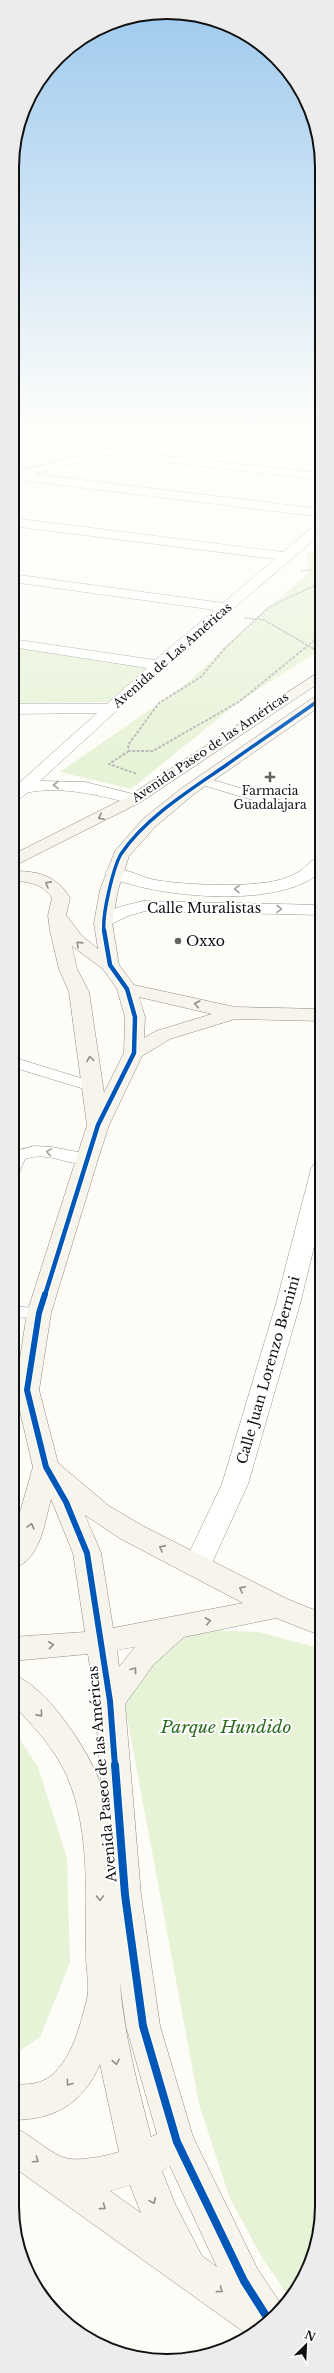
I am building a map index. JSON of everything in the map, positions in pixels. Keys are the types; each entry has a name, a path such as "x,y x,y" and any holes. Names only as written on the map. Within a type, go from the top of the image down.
{"street":[{"path":"179,541 289,553 315,549"},
{"name":"Avenida de Las Américas","path":"19,789 158,665 289,553 306,541"},
{"path":"19,579 223,611"},
{"path":"19,644 158,665"},
{"name":"Avenida Paseo de las Américas","path":"19,858 135,799 315,679"},
{"name":"Avenida Paseo de las Américas","path":"266,2316 244,2281 177,2142 143,2026 125,1895 110,1701 87,1553 66,1502 46,1467 27,1390 39,1313 87,1159 98,1125 134,1053 135,1018 127,989 110,965 103,923 114,873 121,855 149,823 203,781 315,703"},
{"path":"19,709 111,708"},
{"path":"19,791 56,785 85,786 135,799"},
{"name":"Calle Muralistas","path":"114,873 155,885 176,888 244,889 281,886 302,878 315,867"},
{"path":"19,876 28,876 40,880 55,888 61,898 57,915 59,931 68,969 79,992 92,1075 91,1086 98,1125"},
{"name":"Calle Muralistas","path":"103,923 122,912 144,906 315,910 302,878"},
{"path":"57,915 68,934 82,948 110,965"},
{"path":"127,989 235,1013 315,1015"},
{"path":"134,1053 163,1035 235,1013"},
{"name":"Calle Juan Lorenzo Bernini","path":"196,1566 235,1484 288,1304 315,1197"},
{"path":"19,1551 25,1544 46,1467 100,1513 196,1566 277,1608 315,1622"},
{"path":"19,1648 101,1642 277,1608"},
{"path":"110,1701 144,1656 174,1628"},
{"name":"Avenida Paseo de las Américas","path":"19,1693 60,1735 83,1777 98,1831 104,1996 126,2113 149,2191 164,2226 188,2267"},
{"path":"19,2103 26,2104 48,2099 63,2090 81,2066 90,2046 104,1996"},
{"path":"60,2176 100,2176 140,2164 177,2142"},
{"path":"19,2149 60,2176 261,2320"}],"lane":[{"path":"203,781 276,803"},
{"path":"19,1064 91,1086"},
{"path":"19,1155 27,1151 38,1150 87,1159"},
{"path":"19,1312 39,1313"}],"path":[{"path":"129,751 128,745 159,703 201,677 224,648 270,608 315,586"},
{"path":"223,611 257,619 278,627 315,650"},
{"path":"162,782 109,764 129,751 153,751 240,701 315,640"}],"green space":[{"path":"315,552 315,653 240,701 131,789 60,772 181,688 309,572 306,553"},
{"path":"19,648 149,669 116,702 19,703"},
{"name":"Parque Hundido","path":"208,1630 259,1632 315,1647 315,2216 310,2244 304,2263 286,2293 261,2256 229,2196 199,2104 125,1706 145,1665 173,1642"},
{"path":"19,1738 38,1767 67,1858 70,1963 40,2037 19,2052"}],"cycle path":[{"path":"266,2316 244,2281 177,2142 143,2026 125,1895 110,1701 87,1553 66,1502 46,1467 27,1390 39,1313 87,1159 98,1125 134,1053 135,1017 127,989 110,965 103,923 109,890 121,855 149,823 188,791 315,703"}],"place":[{"name":"Farmacia Guadalajara","path":"270,777"},
{"name":"Oxxo","path":"178,941"}]}
